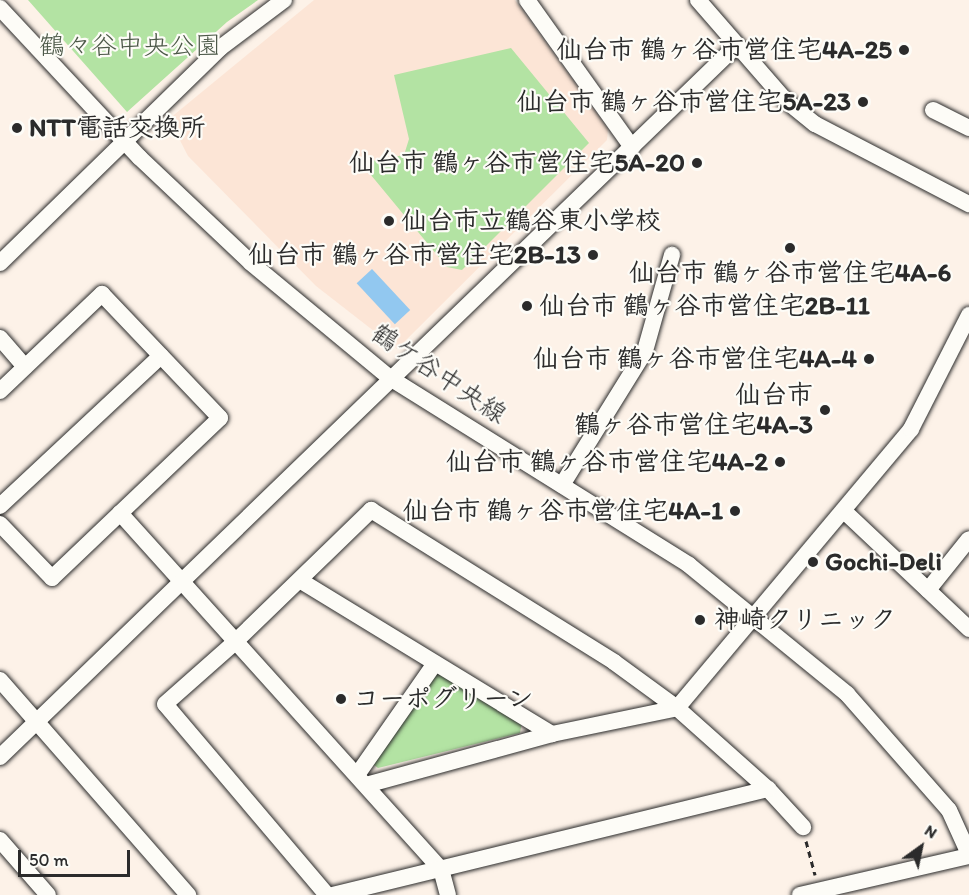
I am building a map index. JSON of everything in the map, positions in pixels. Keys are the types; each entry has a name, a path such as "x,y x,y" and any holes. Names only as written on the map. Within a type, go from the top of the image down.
{"street":[{"path":"0,263 220,48 284,0"},
{"path":"527,0 632,147"},
{"path":"698,0 784,99 815,124 969,204"},
{"name":"鶴ケ谷中央線","path":"0,8 125,143 251,262 390,378 689,565 756,616 847,694 949,810 969,855"},
{"path":"0,757 736,46"},
{"path":"933,110 969,128"},
{"path":"562,485 645,351 672,255"},
{"path":"0,391 102,294 220,418 52,578 0,524"},
{"path":"362,780 552,734 676,708 756,616 911,429 967,323"},
{"path":"0,338 25,367"},
{"path":"0,506 161,356"},
{"path":"327,895 165,704 301,581 371,510 614,663 676,708 768,789 803,827"},
{"path":"844,511 969,629"},
{"path":"120,513 441,869 448,895"},
{"path":"928,590 969,538"},
{"path":"301,581 552,734"},
{"path":"362,780 435,663"},
{"path":"0,680 188,895"},
{"path":"333,895 768,789"},
{"path":"0,840 48,895"},
{"path":"800,895 969,855"}],"path":[{"path":"803,827 819,890"}],"shaded area":[{"name":"仙台市立鶴谷東小学校","path":"314,0 515,0 608,129 607,140 397,349 316,286 188,156 169,119"}],"green space":[{"name":"鶴々谷中央公園","path":"28,0 258,0 227,22 127,112"},
{"path":"511,48 589,143 462,270 447,267 361,163 404,155 409,139 394,75"},
{"path":"436,669 522,721 520,733 378,768 370,762"}],"water":[{"path":"372,269 410,310 395,324 357,283"}],"place":[{"name":"仙台市 鶴ヶ谷市営住宅4A-25","path":"904,50"},
{"name":"仙台市 鶴ヶ谷市営住宅5A-23","path":"863,102"},
{"name":"NTT電話交換所","path":"17,128"},
{"name":"仙台市 鶴ヶ谷市営住宅5A-20","path":"697,163"},
{"name":"仙台市立鶴谷東小学校","path":"389,221"},
{"name":"仙台市 鶴ヶ谷市営住宅4A-6","path":"790,248"},
{"name":"仙台市 鶴ヶ谷市営住宅2B-13","path":"593,255"},
{"name":"仙台市 鶴ヶ谷市営住宅2B-11","path":"527,306"},
{"name":"仙台市 鶴ヶ谷市営住宅4A-4","path":"869,359"},
{"name":"仙台市 鶴ヶ谷市営住宅4A-3","path":"825,410"},
{"name":"仙台市 鶴ヶ谷市営住宅4A-2","path":"780,462"},
{"name":"仙台市 鶴ヶ谷市営住宅4A-1","path":"735,511"},
{"name":"Gochi-Deli","path":"813,562"},
{"name":"神崎クリニック","path":"700,620"},
{"name":"コーポグリーン","path":"341,699"}]}
